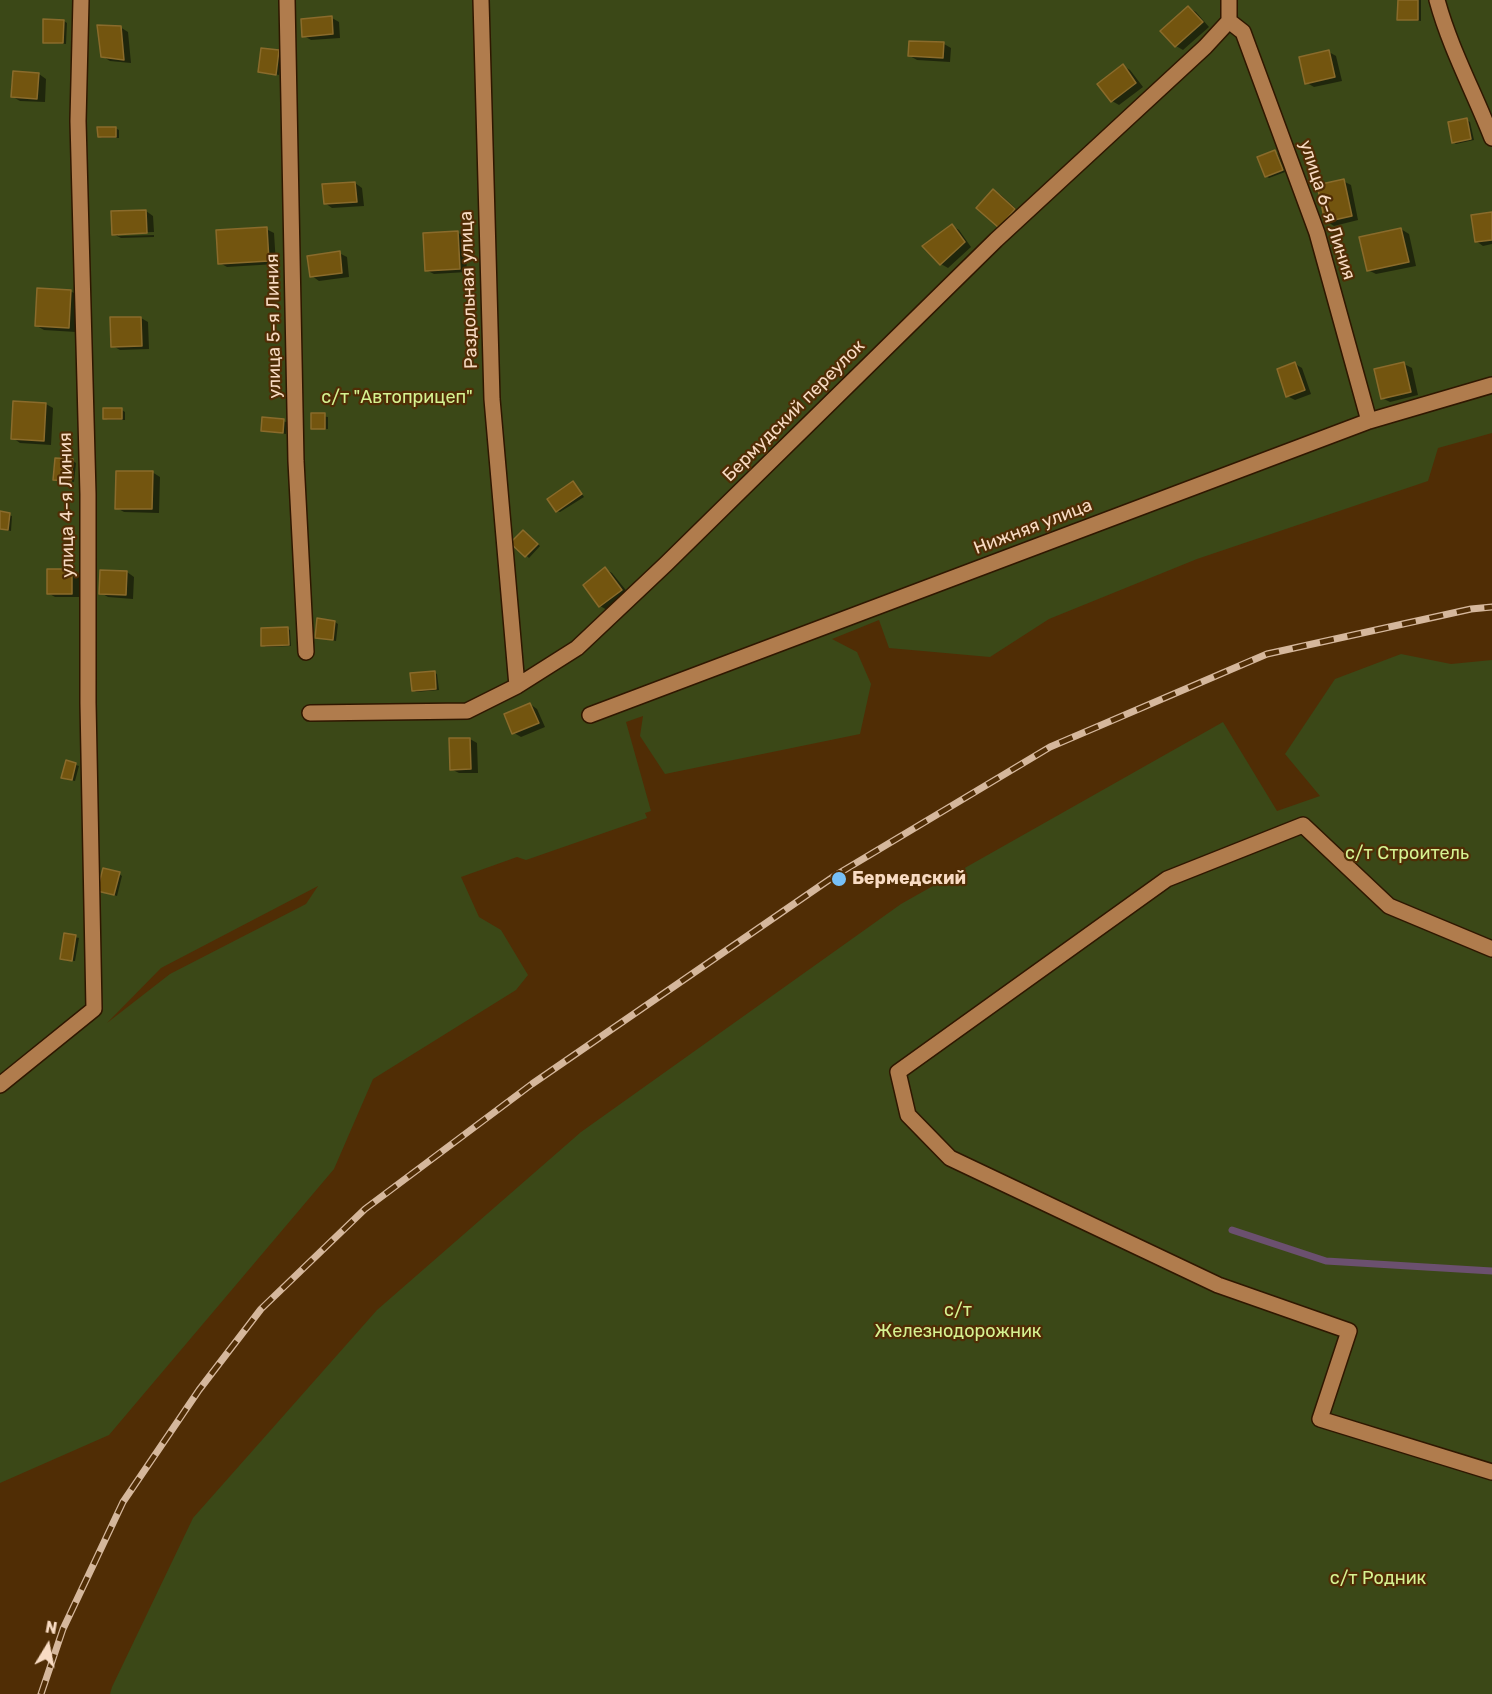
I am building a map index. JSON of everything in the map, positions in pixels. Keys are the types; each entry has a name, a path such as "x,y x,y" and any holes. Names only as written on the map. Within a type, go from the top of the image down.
{"street":[{"name":"улица 4-я Линия","path":"0,1085 94,1009 88,703 88,494 78,122 81,0"},
{"name":"улица 5-я Линия","path":"287,0 296,461 306,652"},
{"name":"Раздольная улица","path":"481,0 492,399 517,686"},
{"path":"1229,0 1229,21"},
{"path":"1437,0 1446,30 1492,138"},
{"name":"Бермудский переулок","path":"310,713 467,711 517,686 577,648 666,564 996,240 1205,47 1229,21"},
{"name":"улица 6-я Линия","path":"1229,21 1243,32 1317,233 1369,421"},
{"name":"Нижняя улица","path":"590,715 1369,421 1492,385"},
{"path":"1492,949 1389,906 1303,825 1167,879 898,1072 908,1115 950,1158 1218,1286 1349,1331 1320,1419 1492,1472"}],"green space":[{"name":"с/т \"Автоприцеп\"","path":"0,0 1492,0 1492,433 1438,448 1428,481 1197,559 1049,619 990,657 889,648 879,620 832,639 857,652 871,684 860,734 665,774 640,736 643,716 626,722 651,811 645,813 647,818 526,860 517,857 461,877 479,917 501,930 528,975 516,990 373,1079 334,1169 109,1435 0,1483","holes":["318,886 306,904 170,974 107,1023 161,968"]},
{"name":"с/т Железнодорожник","path":"1401,654 1451,664 1492,660 1492,1694 110,1694 193,1518 377,1310 581,1132 901,904 1223,722 1277,811 1320,796 1285,754 1335,679"}],"building":[{"path":"1398,0 1418,0 1418,20 1397,20"},
{"path":"1188,6 1203,22 1175,47 1160,31"},
{"path":"332,16 333,34 302,37 301,19"},
{"path":"43,19 64,20 63,43 43,43"},
{"path":"97,25 121,26 124,60 101,57"},
{"path":"909,41 944,42 943,58 908,56"},
{"path":"261,48 279,50 276,75 258,72"},
{"path":"1329,50 1335,77 1305,84 1299,57"},
{"path":"1123,64 1136,83 1111,102 1097,84"},
{"path":"13,71 39,73 37,99 11,97"},
{"path":"1467,118 1471,139 1452,143 1448,122"},
{"path":"97,127 116,127 116,137 98,137"},
{"path":"1275,150 1283,170 1265,177 1257,157"},
{"path":"1344,179 1352,216 1325,222 1317,185"},
{"path":"355,182 357,202 324,204 322,184"},
{"path":"993,189 1015,209 999,228 976,208"},
{"path":"146,210 147,233 112,235 111,211"},
{"path":"1492,212 1492,240 1475,242 1471,215"},
{"path":"952,224 965,242 940,265 922,246"},
{"path":"267,227 269,261 218,264 216,230"},
{"path":"1401,228 1409,262 1367,271 1359,237"},
{"path":"458,231 460,269 425,271 423,233"},
{"path":"340,251 342,273 310,277 307,256"},
{"path":"37,288 71,290 69,328 35,326"},
{"path":"110,317 141,317 142,346 111,347"},
{"path":"1295,362 1305,390 1286,397 1277,369"},
{"path":"1404,362 1411,392 1381,399 1374,369"},
{"path":"13,401 46,403 44,441 11,439"},
{"path":"103,408 122,408 122,419 103,419"},
{"path":"311,413 325,413 325,429 311,429"},
{"path":"262,417 284,419 283,433 261,431"},
{"path":"55,458 73,459 71,481 53,480"},
{"path":"116,471 153,471 152,509 115,509"},
{"path":"573,481 582,494 556,512 547,499"},
{"path":"0,511 10,513 8,530 0,529"},
{"path":"523,530 538,544 525,557 510,543"},
{"path":"605,567 622,590 599,607 583,585"},
{"path":"47,569 72,569 72,594 47,594"},
{"path":"100,570 127,571 126,595 99,594"},
{"path":"317,618 335,621 333,640 315,638"},
{"path":"288,627 289,645 261,646 261,628"},
{"path":"435,671 436,689 412,691 410,673"},
{"path":"530,703 539,723 512,734 504,714"},
{"path":"449,738 470,738 471,769 450,770"},
{"path":"66,760 76,763 72,780 61,778"},
{"path":"103,868 120,872 114,895 97,891"},
{"path":"64,933 76,935 72,961 60,959"}],"waterway":[{"path":"1232,1230 1326,1261 1492,1271"}],"railway":[{"path":"41,1694 63,1629 123,1502 199,1390 261,1309 365,1209 532,1084 836,875 1050,747 1267,654 1471,609 1492,607"}],"place":[{"name":"Бермедский","path":"839,879"}],"park label":[{"name":"с/т Строитель","path":"1407,854"},
{"name":"с/т Родник","path":"1378,1579"}]}
